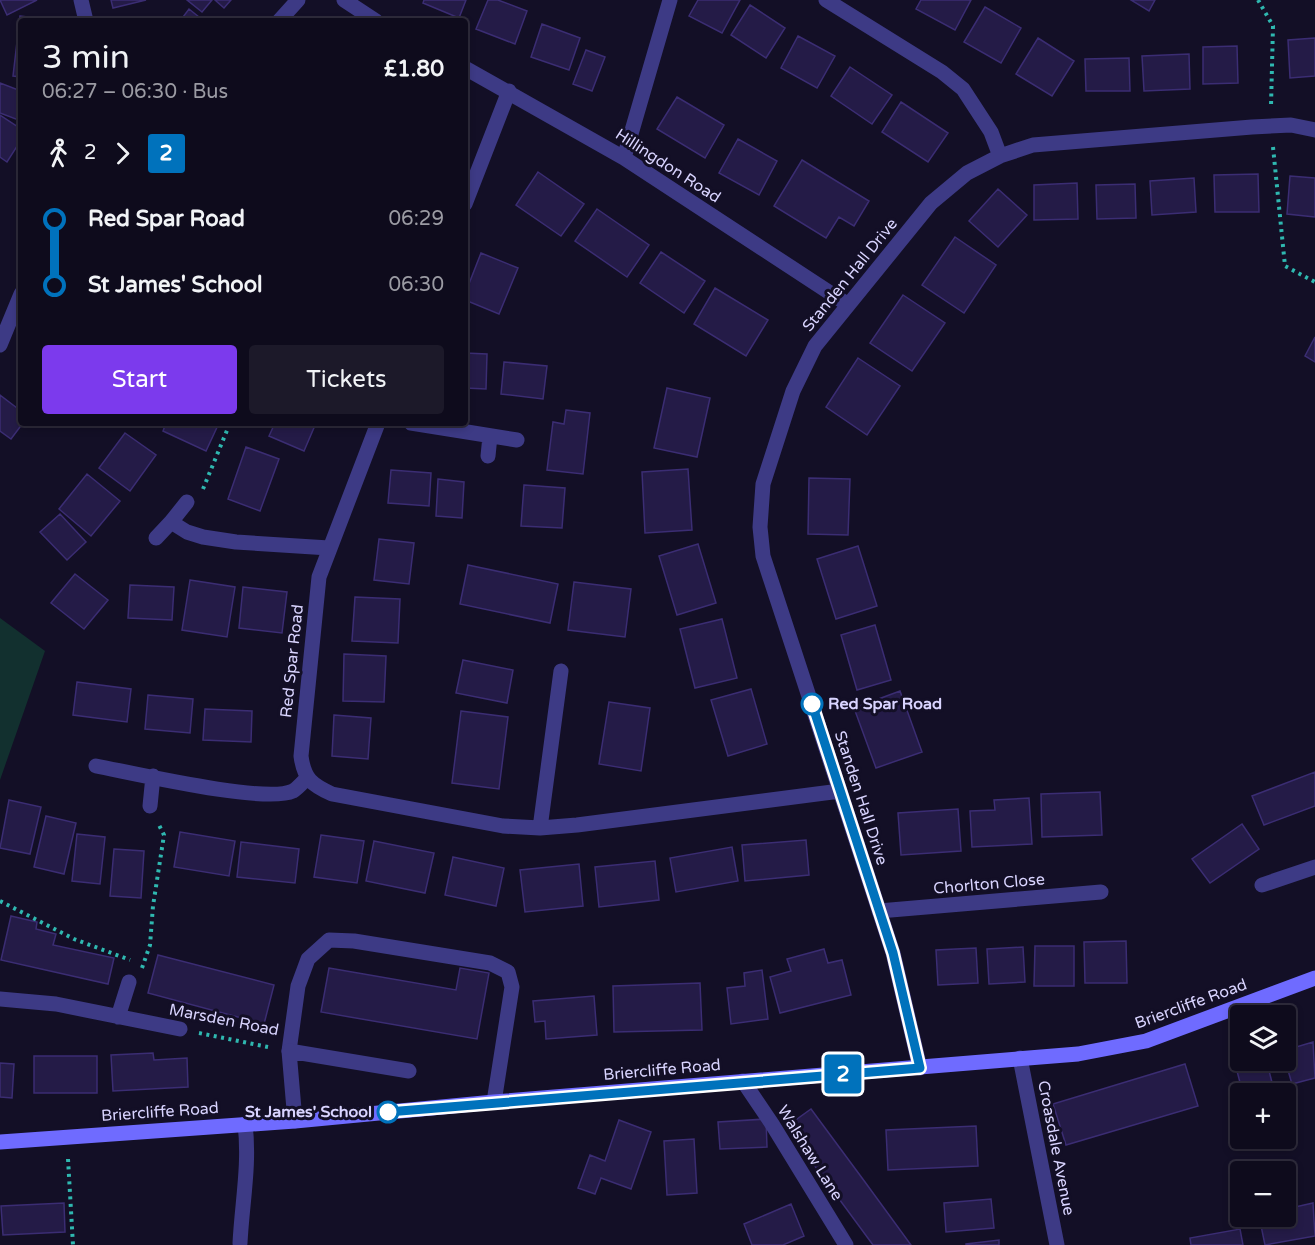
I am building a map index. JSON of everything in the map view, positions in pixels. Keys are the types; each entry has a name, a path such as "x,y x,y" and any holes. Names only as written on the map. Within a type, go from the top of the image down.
{"street":[{"path":"81,0 85,18"},
{"path":"282,18 298,0"},
{"path":"344,0 371,18"},
{"path":"624,158 670,0"},
{"path":"826,0 942,72 963,89 991,132 1000,156"},
{"name":"Hillingdon Road","path":"468,70 624,158 848,304"},
{"path":"468,196 509,92"},
{"name":"Standen Hall Drive","path":"920,1068 893,953 763,556 760,527 763,484 793,391 815,346 931,203 967,173 1000,156 1033,145 1271,126 1291,125 1315,130"},
{"path":"1,341 18,301"},
{"name":"Red Spar Road","path":"307,778 302,768 301,756 319,577 377,426"},
{"path":"429,426 517,440"},
{"path":"488,456 490,436"},
{"path":"156,538 187,502"},
{"path":"171,522 187,532 236,543 329,548"},
{"path":"540,828 561,671"},
{"path":"96,766 239,792 273,794 294,791 307,778 316,788 332,794 503,826 540,828 840,791"},
{"path":"150,806 153,777"},
{"path":"1262,885 1315,867"},
{"name":"Chorlton Close","path":"879,911 1101,892"},
{"path":"409,1071 289,1051 301,977 308,959 329,940 354,941 490,963 508,972 512,987 495,1102"},
{"name":"Briercliffe Road","path":"0,1142 295,1121 495,1102 1078,1054 1146,1041 1315,978"},
{"path":"118,1017 129,982"},
{"name":"Marsden Road","path":"0,999 56,1004 180,1029"},
{"name":"Marsden Road","path":"289,1051 295,1121"},
{"name":"Croasdale Avenue","path":"1020,1058 1057,1245"},
{"name":"Walshaw Lane","path":"742,1081 772,1124 846,1245"},
{"path":"240,1243 242,1202 245,1193 247,1142 245,1124"}],"path":[{"path":"1258,0 1273,26 1271,126 1285,266 1315,282"},
{"path":"187,502 201,495 229,426"},
{"path":"129,982 144,965 150,945 153,906 164,834 150,806"},
{"path":"0,901 74,939 144,965"},
{"name":"Marsden Road","path":"180,1029 289,1051"},
{"path":"67,1137 73,1245"}],"green space":[{"path":"0,618 45,651 0,780"}],"building":[{"path":"0,0 37,0 7,15"},
{"path":"111,0 146,0 113,8"},
{"path":"187,0 212,0 202,12"},
{"path":"215,0 231,0 224,8"},
{"path":"424,0 466,0 459,18 423,3"},
{"path":"488,0 498,0 527,11 515,44 476,29"},
{"path":"698,0 740,0 722,33 689,16"},
{"path":"921,0 971,0 955,30 916,9"},
{"path":"1131,0 1155,0 1149,11"},
{"path":"750,5 785,28 766,58 731,35"},
{"path":"985,7 1021,28 1001,63 964,42"},
{"path":"189,9 200,18 182,18"},
{"path":"542,24 580,38 569,70 531,57"},
{"path":"18,33 18,77 13,76"},
{"path":"798,36 835,56 817,88 781,68"},
{"path":"1038,38 1074,61 1052,96 1016,74"},
{"path":"1315,38 1315,76 1290,78 1288,40"},
{"path":"1237,46 1238,83 1203,84 1203,47"},
{"path":"586,50 605,57 592,91 573,84"},
{"path":"1189,54 1190,89 1144,91 1142,56"},
{"path":"1129,58 1130,91 1086,91 1085,59"},
{"path":"850,67 892,95 872,124 831,96"},
{"path":"0,83 18,90 18,120 0,113"},
{"path":"677,97 724,125 705,158 657,129"},
{"path":"901,102 948,133 928,162 882,132"},
{"path":"0,115 18,127 18,145 7,162 0,157"},
{"path":"738,139 777,161 759,195 719,173"},
{"path":"802,160 869,201 854,226 839,217 826,238 774,206"},
{"path":"538,172 584,204 561,236 516,205"},
{"path":"1258,174 1259,212 1215,212 1214,175"},
{"path":"1290,176 1315,178 1315,217 1287,214"},
{"path":"1194,178 1196,212 1152,215 1150,181"},
{"path":"1077,183 1078,219 1034,220 1034,185"},
{"path":"1135,184 1136,218 1097,219 1096,185"},
{"path":"998,189 1027,215 998,247 969,221"},
{"path":"597,209 649,245 627,277 575,241"},
{"path":"955,237 996,265 964,313 922,285"},
{"path":"661,252 705,281 684,313 640,283"},
{"path":"481,253 518,268 499,314 468,301 468,286"},
{"path":"715,288 768,320 746,356 694,324"},
{"path":"903,295 945,323 912,371 870,343"},
{"path":"1315,337 1315,362 1305,356"},
{"path":"468,353 487,354 486,389 468,388"},
{"path":"858,358 900,386 867,435 826,407"},
{"path":"504,362 547,366 543,399 501,394"},
{"path":"667,388 710,398 697,457 654,448"},
{"path":"0,395 18,409 18,426 21,426 11,439 0,431"},
{"path":"566,410 590,413 583,474 547,470 553,422 564,424"},
{"path":"165,426 218,426 206,451 163,431"},
{"path":"274,426 315,426 304,451 269,436"},
{"path":"125,433 156,455 130,491 99,468"},
{"path":"246,447 279,459 260,511 228,499"},
{"path":"688,469 692,530 645,533 642,472"},
{"path":"391,470 431,473 429,506 388,503"},
{"path":"87,474 120,501 91,536 59,509"},
{"path":"809,478 850,479 848,535 808,534"},
{"path":"438,479 464,482 462,518 436,516"},
{"path":"524,485 565,488 562,528 521,526"},
{"path":"60,514 86,542 67,560 40,532"},
{"path":"379,539 414,543 409,584 374,580"},
{"path":"698,544 716,603 677,615 659,556"},
{"path":"858,546 877,606 836,619 817,559"},
{"path":"468,565 558,584 550,623 460,604"},
{"path":"75,574 108,600 84,629 51,603"},
{"path":"190,580 235,587 227,637 182,630"},
{"path":"574,582 631,589 625,637 568,630"},
{"path":"130,585 174,587 172,620 128,618"},
{"path":"243,587 287,592 282,633 239,628"},
{"path":"355,597 400,599 398,643 352,641"},
{"path":"722,619 737,678 695,688 680,629"},
{"path":"875,625 891,680 857,690 841,635"},
{"path":"344,654 386,656 384,702 343,701"},
{"path":"463,660 513,670 507,703 456,693"},
{"path":"77,682 131,689 127,722 73,715"},
{"path":"751,689 767,744 728,756 711,700"},
{"path":"900,691 922,752 876,768 854,708"},
{"path":"148,695 193,699 190,733 145,729"},
{"path":"609,702 650,708 641,771 599,764"},
{"path":"205,709 252,711 251,742 203,740"},
{"path":"461,711 508,717 499,789 452,783"},
{"path":"334,715 371,718 368,759 332,756"},
{"path":"1315,772 1315,806 1264,825 1252,796"},
{"path":"1100,792 1102,835 1042,837 1041,794"},
{"path":"1029,798 1032,844 972,847 970,811 995,810 994,800"},
{"path":"9,800 41,807 30,854 0,848"},
{"path":"958,809 961,851 901,855 898,813"},
{"path":"46,816 76,823 64,874 34,867"},
{"path":"1242,824 1259,849 1210,883 1192,859"},
{"path":"180,832 235,841 229,876 174,867"},
{"path":"77,834 105,837 100,884 72,881"},
{"path":"321,835 364,841 357,883 314,877"},
{"path":"806,840 809,875 745,881 742,845"},
{"path":"374,841 434,853 425,893 366,881"},
{"path":"241,842 299,849 295,883 237,877"},
{"path":"732,847 738,881 676,892 670,858"},
{"path":"114,849 144,851 141,898 110,896"},
{"path":"453,857 504,868 496,906 445,895"},
{"path":"655,861 659,900 599,907 595,867"},
{"path":"579,864 583,906 525,912 520,870"},
{"path":"11,916 37,922 36,929 56,934 53,945 114,958 108,984 1,960"},
{"path":"1126,941 1127,983 1085,983 1084,942"},
{"path":"1035,946 1074,946 1074,986 1034,986"},
{"path":"1023,947 1025,982 989,984 987,949"},
{"path":"976,948 978,983 938,985 936,950"},
{"path":"824,949 828,963 842,960 851,995 780,1013 770,977 791,971 787,959"},
{"path":"158,955 274,985 264,1024 148,993"},
{"path":"329,968 456,990 460,968 489,973 477,1039 321,1012"},
{"path":"762,970 768,1019 731,1024 727,988 745,986 744,973"},
{"path":"700,983 702,1030 614,1032 613,986"},
{"path":"594,996 597,1035 546,1039 545,1021 535,1022 533,1001"},
{"path":"1313,1042 1315,1078 1292,1083 1288,1071 1296,1071 1296,1047"},
{"path":"153,1053 154,1060 187,1058 188,1087 113,1091 111,1055"},
{"path":"34,1056 97,1056 97,1093 34,1093"},
{"path":"0,1063 14,1064 12,1098 0,1097"},
{"path":"1185,1064 1198,1106 1066,1145 1053,1104"},
{"path":"1237,1071 1269,1071 1272,1083 1240,1083"},
{"path":"811,1109 911,1245 873,1245 786,1127"},
{"path":"766,1119 767,1147 720,1149 718,1122"},
{"path":"619,1120 651,1132 631,1189 601,1178 595,1194 578,1188 590,1155 605,1161"},
{"path":"976,1126 978,1166 888,1170 886,1130"},
{"path":"694,1139 697,1193 667,1195 664,1141"},
{"path":"991,1199 994,1228 946,1232 944,1203"},
{"path":"64,1203 65,1232 3,1235 1,1206"},
{"path":"1313,1203 1315,1236 1265,1245 1261,1227 1296,1227 1296,1207"},
{"path":"791,1204 804,1236 783,1245 752,1245 744,1224"},
{"path":"1240,1229 1243,1245 1191,1245 1190,1238"},
{"path":"999,1240 999,1245 966,1245 966,1244"}],"bus line":[{"name":"2","path":"388,1112 920,1068 893,953 812,704"}],"place":[{"name":"Red Spar Road","path":"812,704"},
{"name":"St James' School","path":"388,1112"}]}
